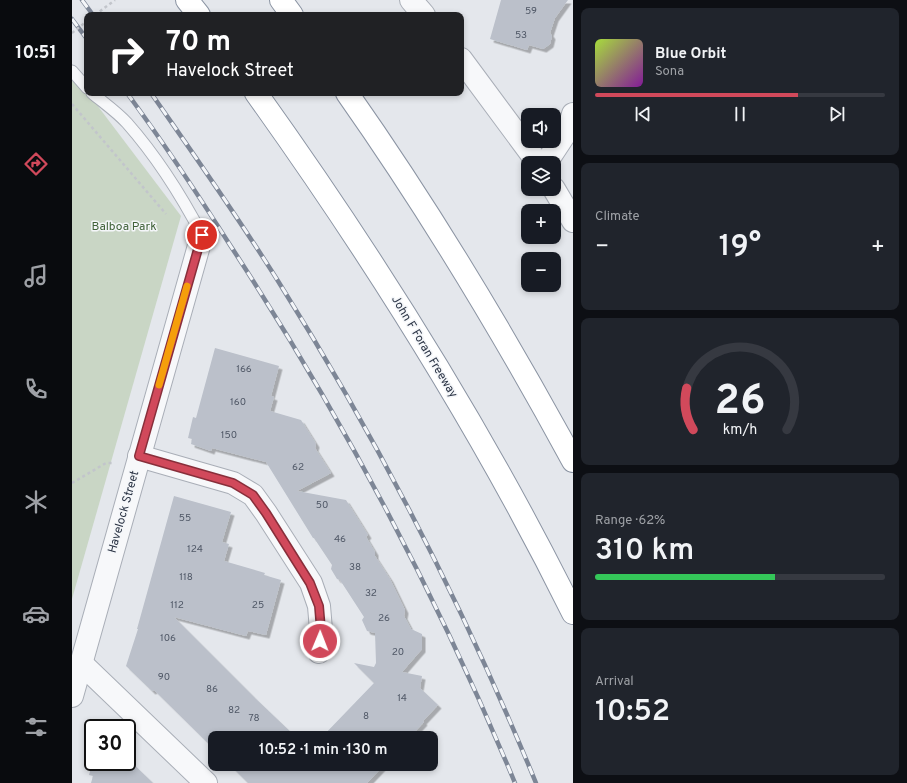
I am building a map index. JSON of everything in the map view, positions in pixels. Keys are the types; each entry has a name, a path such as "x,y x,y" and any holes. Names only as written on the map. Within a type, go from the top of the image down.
{"highway":[{"path":"187,0 197,12"},
{"path":"281,0 290,12"},
{"name":"John F Foran Freeway","path":"258,96 349,228 436,364 500,474 573,613"},
{"path":"349,96 434,223 466,274 573,461"}],"street":[{"path":"411,0 421,12"},
{"path":"464,63 533,156"},
{"path":"551,156 569,128 573,114"},
{"path":"558,196 573,221"},
{"name":"Havelock Street","path":"72,696 202,235"},
{"path":"138,463 233,483 253,495 310,583 319,606 321,630 319,652"},
{"path":"81,663 206,783"}],"lane":[{"path":"72,71 84,85"},
{"path":"95,96 126,123 157,162 187,205 202,235"}],"path":[{"path":"99,12 115,0"},
{"path":"72,33 84,23"},
{"path":"72,104 171,220"},
{"path":"72,484 106,463 138,463"}],"green space":[{"name":"Balboa Park","path":"72,72 84,88 84,96 90,96 181,216 72,599"}],"building":[{"path":"501,0 568,0 555,18 550,33 552,36 550,44 543,49 529,45 527,50 490,39"},
{"path":"215,348 279,366 271,396 274,397 270,411 301,420 316,444 315,448 331,473 297,491 346,500 368,535 366,537 375,552 375,556 390,579 405,610 404,616 411,629 422,634 422,649 402,672 422,676 420,688 438,705 416,731 328,731 374,683 354,663 374,667 376,663 375,633 367,631 362,620 364,617 340,580 337,579 331,569 332,565 313,538 266,462 212,448 211,451 191,444 192,439 188,438 193,417 196,418"},
{"path":"174,496 231,512 222,542 229,544 224,561 265,573 264,575 281,580 266,635 248,631 246,636 174,617 290,731 208,731 208,743 154,690 152,691 126,666"},
{"path":"136,767 153,783 91,783 93,776 89,775 90,771 136,771"},
{"path":"236,771 378,771 367,783 248,783"}],"railway":[{"path":"82,0 91,12"},
{"path":"72,19 84,35"},
{"path":"129,96 180,168 271,309 348,440 420,575 485,713 515,783"},
{"path":"153,96 216,186 263,257 351,402 450,590 509,718 536,783"}],"slow traffic":[{"path":"159,385 187,286"}],"route":[{"path":"202,235 139,456 233,483 253,495 310,583 319,606 321,630 320,641"}]}
